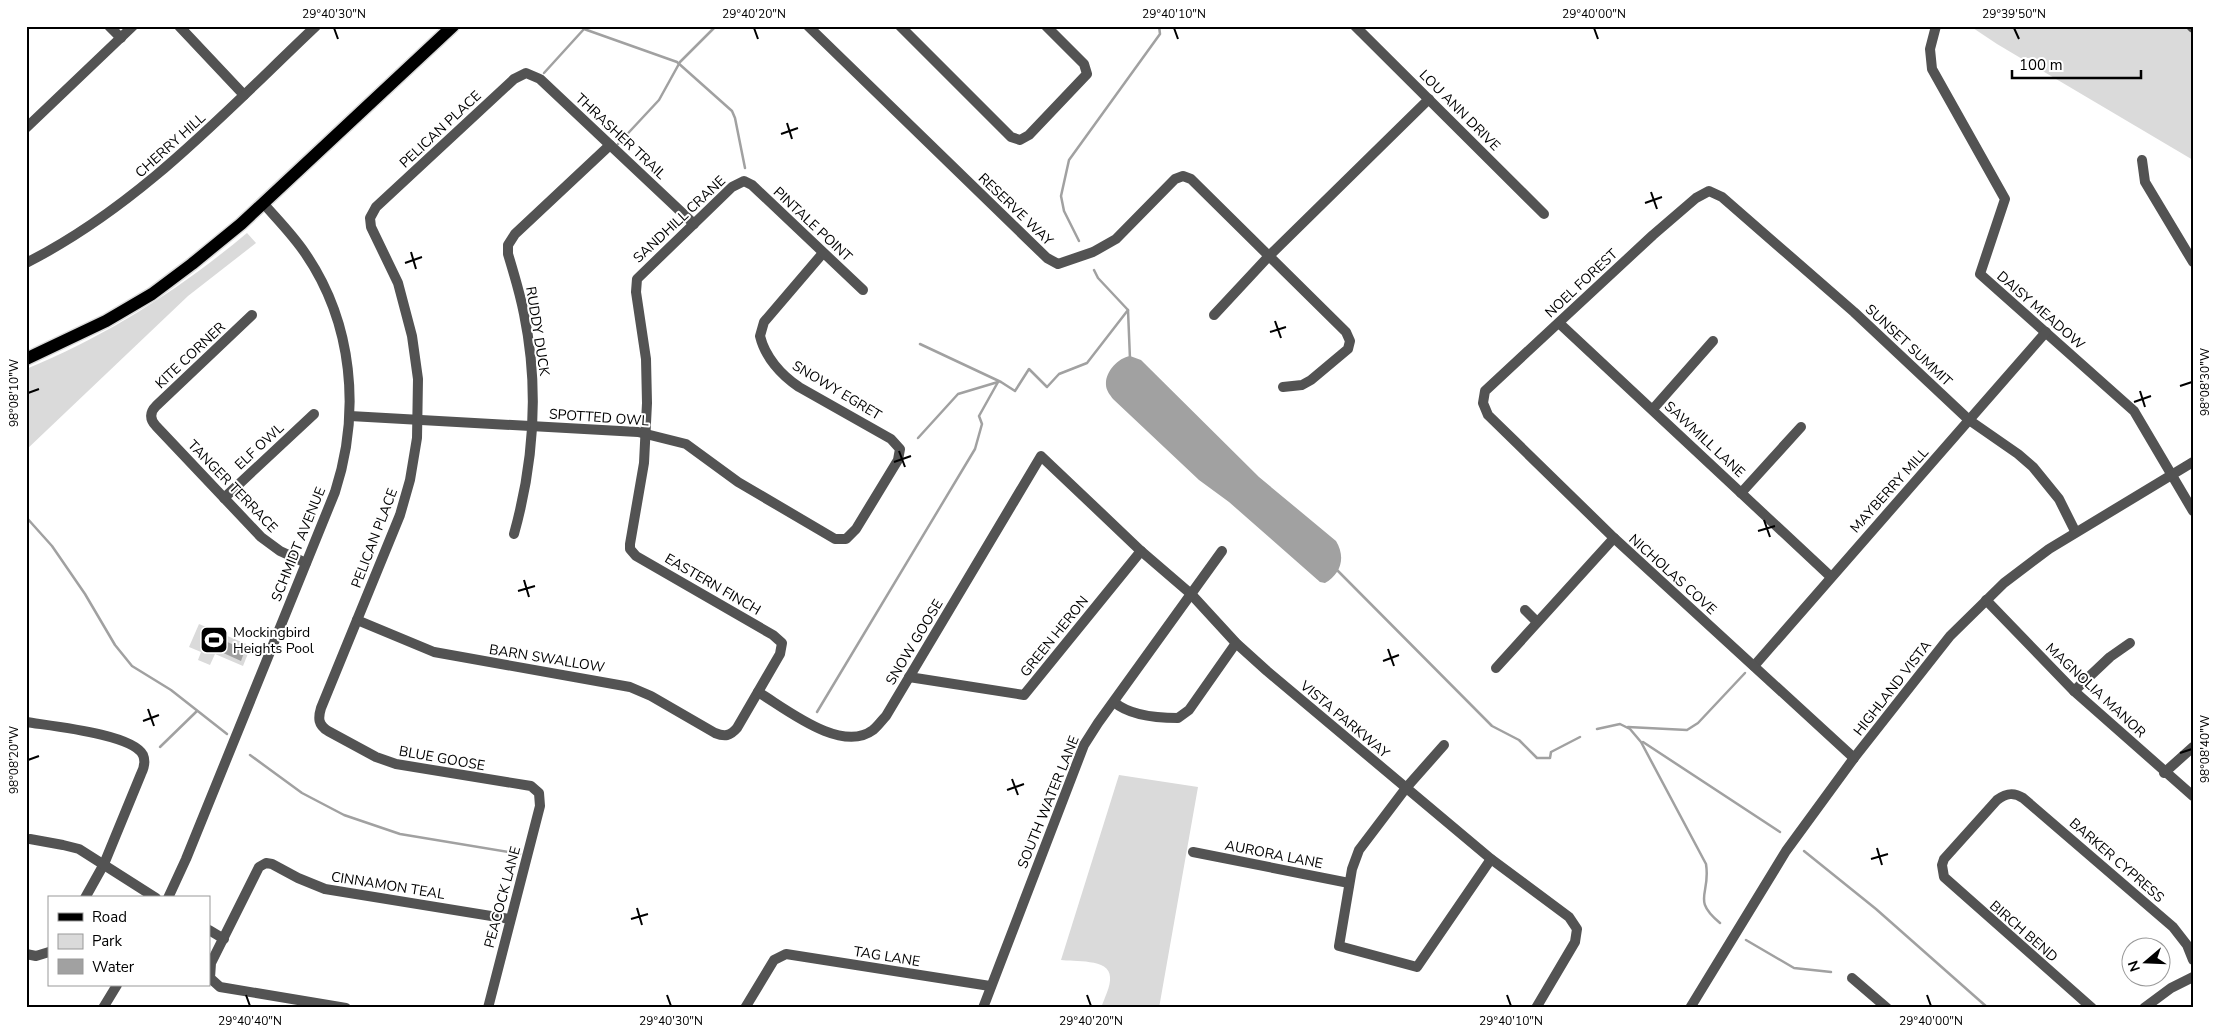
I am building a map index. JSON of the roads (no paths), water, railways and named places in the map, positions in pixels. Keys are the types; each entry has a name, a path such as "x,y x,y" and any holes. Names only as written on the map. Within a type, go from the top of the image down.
{"main road":[{"path":"26,359 81,334 152,294 224,238 453,26"}],"street":[{"path":"109,26 121,38"},
{"path":"26,128 133,26"},
{"path":"179,26 244,95"},
{"name":"CHERRY HILL","path":"26,263 80,233 131,197 168,166 316,26"},
{"name":"RESERVE WAY","path":"808,26 1047,258 1058,264 1093,252 1116,239 1175,179 1183,176 1191,179 1346,332 1350,342 1348,349 1311,380 1302,385 1283,387"},
{"path":"900,26 1015,139 1020,140 1029,135 1086,78 1088,71 1084,64 1046,26"},
{"name":"LOU ANN DRIVE","path":"1355,26 1544,214"},
{"name":"DAISY MEADOW","path":"1936,26 1930,49 1932,68 2005,198 1980,274 2134,411 2193,511"},
{"name":"THRASHER TRAIL","path":"526,73 540,78 694,224"},
{"name":"PELICAN PLACE","path":"319,722 321,708 404,502 413,463 418,420 416,360 408,317 394,274 371,227 371,214 376,207 514,79 526,73"},
{"path":"1214,315 1269,256 1429,99"},
{"name":"RUDDY DUCK","path":"514,534 528,473 532,426 531,356 524,312 508,254 508,245 515,234 610,145"},
{"path":"2142,160 2145,182 2193,262"},
{"name":"SANDHILL CRANE","path":"630,549 630,539 641,487 646,433 646,359 636,282 640,274 736,184 744,181"},
{"name":"PINTALE POINT","path":"744,181 752,185 863,290"},
{"name":"NOEL FOREST","path":"1483,403 1485,391 1689,204 1700,195 1709,191"},
{"name":"SUNSET SUMMIT","path":"1709,191 1722,197 1854,312 1969,420 2018,454 2040,475 2059,499 2075,531"},
{"name":"SCHMIDT AVENUE","path":"169,896 186,859 306,563 339,480 346,452 350,416 348,366 342,335 320,278 305,253 263,203"},
{"name":"SNOWY EGRET","path":"823,253 762,326 760,336 777,369 791,381 891,439 900,449 899,456 888,475 853,533 846,539"},
{"name":"KITE CORNER","path":"151,416 156,406 252,315"},
{"name":"SAWMILL LANE","path":"1560,323 1830,576"},
{"name":"MAYBERRY MILL","path":"1754,666 1830,576 2046,332"},
{"path":"1653,409 1713,341"},
{"name":"NICHOLAS COVE","path":"1483,403 1488,415 1614,538 1854,758"},
{"name":"ELF OWL","path":"224,498 314,414"},
{"name":"TANGER TERRACE","path":"151,416 153,423 269,544 306,563"},
{"name":"SPOTTED OWL","path":"350,416 646,433 686,444 743,486 835,539 846,539"},
{"path":"1741,493 1801,427"},
{"name":"VISTA PARKWAY","path":"1041,456 1140,551 1191,594 1236,643 1491,858 1569,917 1576,929 1575,942 1536,1008"},
{"name":"SNOW GOOSE","path":"758,692 819,729 835,735 856,736 872,731 886,716 1041,456"},
{"name":"HIGHLAND VISTA","path":"1690,1008 1768,879 1854,758 1950,636 2004,582 2075,531 2193,462"},
{"path":"1496,668 1614,538"},
{"name":"EASTERN FINCH","path":"630,549 636,556 773,634 782,643 780,654 758,692"},
{"name":"GREEN HERON","path":"910,676 1024,695 1140,551"},
{"name":"SOUTH WATER LANE","path":"983,1008 1084,745 1222,551"},
{"name":"MAGNOLIA MANOR","path":"1986,600 2074,692 2164,773 2193,796"},
{"path":"1525,610 1537,622"},
{"name":"BARN SWALLOW","path":"357,620 434,652 630,687 650,696 715,733 727,736 737,728 758,692"},
{"path":"1114,702 1123,709 1133,712 1178,718 1188,710 1236,643"},
{"path":"2074,692 2110,657 2130,643"},
{"path":"26,722 108,736 129,744 143,756 144,767 104,864 86,896"},
{"name":"BLUE GOOSE","path":"319,722 328,731 376,757 396,764 531,786 539,793"},
{"path":"1444,745 1406,788 1359,850 1353,863 1339,946 1417,967 1491,858"},
{"path":"2164,773 2193,747"},
{"name":"PEACOCK LANE","path":"488,1008 540,806 539,793"},
{"name":"BARKER CYPRESS","path":"1942,871 1944,859 1997,800 2010,793 2023,798 2173,927 2187,945 2193,960"},
{"path":"30,839 72,847 104,864 153,896"},
{"name":"AURORA LANE","path":"1193,852 1349,883"},
{"name":"CINNAMON TEAL","path":"224,939 255,872 266,863 276,865 298,878 325,889 510,919"},
{"name":"BIRCH BEND","path":"1942,871 1948,883 2092,1008"},
{"path":"210,931 224,939 211,963 210,978 220,987 346,1008"},
{"path":"26,954 36,956 47,953"},
{"name":"TAG LANE","path":"745,1008 769,966 780,956 793,955 990,986"},
{"path":"2144,1008 2171,988 2193,977"},
{"path":"1852,978 1887,1008"},
{"path":"103,1008 116,986"}],"water":[{"path":"1130,356 1141,360 1259,477 1336,541 1341,553 1341,559 1335,575 1325,583 1320,582 1229,502 1199,480 1113,399 1106,387 1106,380 1113,366 1125,357"},
{"path":"223,640 245,650 241,661 219,651"}],"waterway":[{"path":"618,144 659,100 680,62 716,26"},
{"path":"1079,241 1064,211 1061,196 1069,160 1160,34 1159,26"},
{"path":"544,73 584,29 677,62 732,111 745,168"},
{"path":"920,344 1001,382 1015,391 1029,369 1047,387 1059,374 1087,363 1128,310 1098,278 1094,270"},
{"path":"1128,310 1130,359"},
{"path":"918,438 958,394 998,382"},
{"path":"817,712 975,449 982,424 979,416 998,382"},
{"path":"26,517 52,546 85,594 115,645 132,666 171,690 227,734"},
{"path":"1336,569 1492,726 1519,740 1537,758 1550,758 1551,752 1580,737"},
{"path":"1628,727 1687,730 1698,723 1745,673"},
{"path":"160,747 197,711"},
{"path":"1597,729 1620,724 1630,729 1641,742 1706,864 1707,874 1704,902 1711,915 1720,923"},
{"path":"1643,742 1780,832"},
{"path":"250,755 302,793 344,815 400,834 520,854"},
{"path":"1804,851 1876,909 1988,1008"},
{"path":"1746,940 1794,968 1831,972"}],"place":[{"name":"Mockingbird Heights Pool","path":"214,640"}]}
